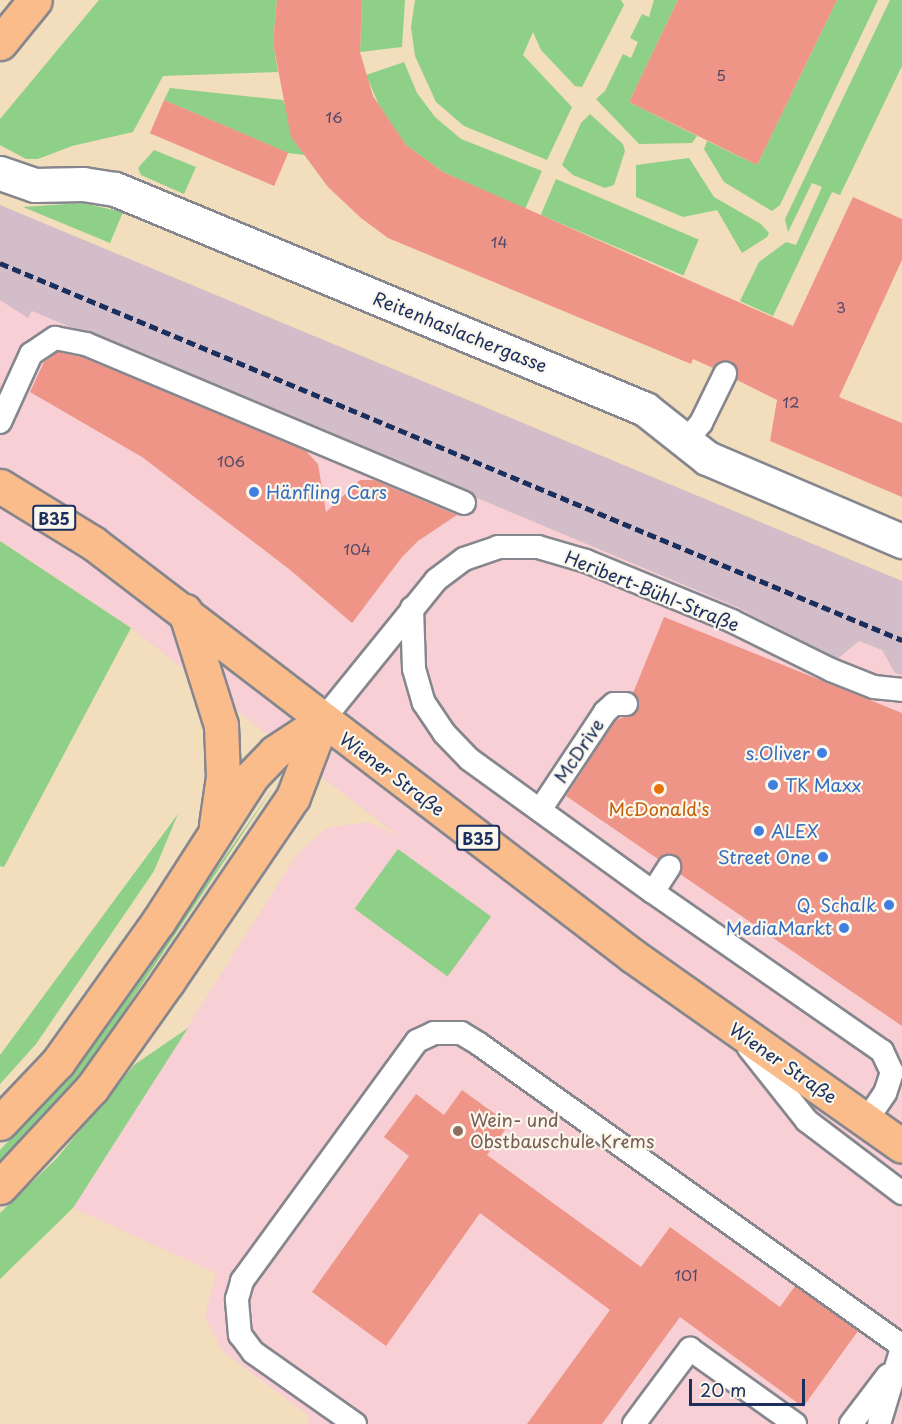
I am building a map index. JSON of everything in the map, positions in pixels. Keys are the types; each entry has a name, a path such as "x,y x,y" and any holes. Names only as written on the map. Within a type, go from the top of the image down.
{"main road":[{"path":"0,43 35,0"},
{"name":"Wiener Straße","path":"0,486 93,543 184,610 322,721 734,1028 902,1146"},
{"path":"184,610 220,725 223,777 215,832"},
{"path":"0,1123 58,1062 158,922 252,776 275,752 322,721"},
{"path":"0,1187 92,1088 168,981 293,797 322,721"}],"street":[{"name":"Reitenhaslachergasse","path":"0,174 35,185 83,184 115,189 645,409 707,458 902,542"}],"lane":[{"path":"0,422 32,354 55,338 86,344 464,503"},
{"path":"685,442 701,423 725,374"},
{"name":"Heribert-Bühl-Straße","path":"322,721 436,580 464,559 498,547 538,547 586,561 732,621 871,693 902,690"},
{"path":"412,608 414,669 424,703 444,733 469,759 653,892 882,1051 892,1072 885,1093 866,1121"},
{"name":"McDrive","path":"540,810 605,712 614,704 626,704"},
{"path":"653,892 669,867"},
{"path":"734,1028 807,1121 902,1193"},
{"path":"345,1421 253,1352 240,1335 237,1299 242,1281 417,1041 434,1033 461,1033 479,1044 901,1352"},
{"path":"634,1424 690,1349 795,1424"},
{"path":"851,1424 901,1352"},
{"path":"879,1424 901,1352"}],"shaded area":[{"path":"0,205 902,581 902,675 895,673 882,650 859,641 836,660 739,608 32,311 28,318 0,300"},
{"path":"0,300 28,318 32,311 739,608 836,660 859,641 882,650 895,673 902,675 902,1424 309,1424 307,1414 224,1353 205,1317 216,1273 73,1208 297,854 327,828 368,822 398,836 131,628 0,541"}],"green space":[{"path":"99,0 277,0 273,43 278,72 163,76 133,132 72,146 38,159 26,159 0,145 0,119"},
{"path":"362,0 405,0 402,47 360,52"},
{"path":"415,0 621,0 624,5 582,87 575,86 541,50 533,32 523,55 572,107 547,160 464,126 436,102 415,56 411,27"},
{"path":"654,0 678,0 629,102 697,136 692,143 639,144 596,99 605,91 623,54 631,58 638,42 630,38 642,14 649,17"},
{"path":"837,0 878,0 780,205 772,211 724,182 704,149 707,141 757,165"},
{"path":"890,0 902,0 902,66 840,195 832,192 773,316 740,301 759,262 786,242 796,245 822,187 812,183 788,232 785,219"},
{"path":"404,62 417,93 435,117 461,139 542,171 525,209 443,172 406,145 382,112 366,75"},
{"path":"170,88 283,100 305,155 288,153 164,100"},
{"path":"590,114 623,144 625,151 614,185 605,188 573,175 562,165 581,123"},
{"path":"154,150 196,167 184,194 141,175 138,168"},
{"path":"689,158 714,197 761,224 769,233 767,237 742,253 717,210 683,217 636,197 636,165"},
{"path":"556,179 699,240 683,275 541,215"},
{"path":"82,203 123,212 110,243 23,207"},
{"path":"0,541 131,628 4,867 0,866"},
{"path":"273,788 80,1077 0,1164 0,1150 73,1073"},
{"path":"178,814 154,871 36,1044 0,1084 0,1055"},
{"path":"398,849 491,917 448,976 355,909"},
{"path":"188,1028 73,1208 0,1279 0,1213 57,1158 134,1065"}],"building":[{"path":"277,0 362,0 360,52 373,96 406,145 443,172 793,326 853,197 902,219 902,260 839,397 902,423 902,497 770,441 777,400 737,380 738,373 731,362 724,361 713,368 693,359 691,364 388,238 361,218 328,187 291,137 273,43"},
{"path":"678,0 837,0 757,165 629,102"},
{"path":"164,100 288,153 274,186 150,133"},
{"path":"58,352 82,357 306,451 318,464 326,512 360,480 374,480 457,515 418,541 402,557 352,623 289,569 142,457 30,392 44,362"},
{"name":"ALEX","path":"664,617 902,713 902,1026 680,874 682,867 677,856 669,854 658,859 566,796 615,721 638,710 638,698 633,693"},
{"path":"462,1090 509,1124 487,1155 641,1267 670,1227 780,1307 795,1286 858,1331 803,1407 680,1317 602,1424 527,1424 610,1310 480,1213 386,1346 312,1292 409,1156 384,1137 416,1094 444,1115"}],"railway":[{"path":"0,263 902,640"}],"place":[{"name":"Hänfling Cars","path":"254,492"},
{"name":"s.Oliver","path":"822,753"},
{"name":"TK Maxx","path":"773,785"},
{"name":"McDonald's","path":"659,789"},
{"name":"ALEX","path":"759,831"},
{"name":"Street One","path":"823,857"},
{"name":"Q. Schalk","path":"889,905"},
{"name":"MediaMarkt","path":"844,928"},
{"name":"Wein- und Obstbauschule Krems","path":"458,1131"}]}
